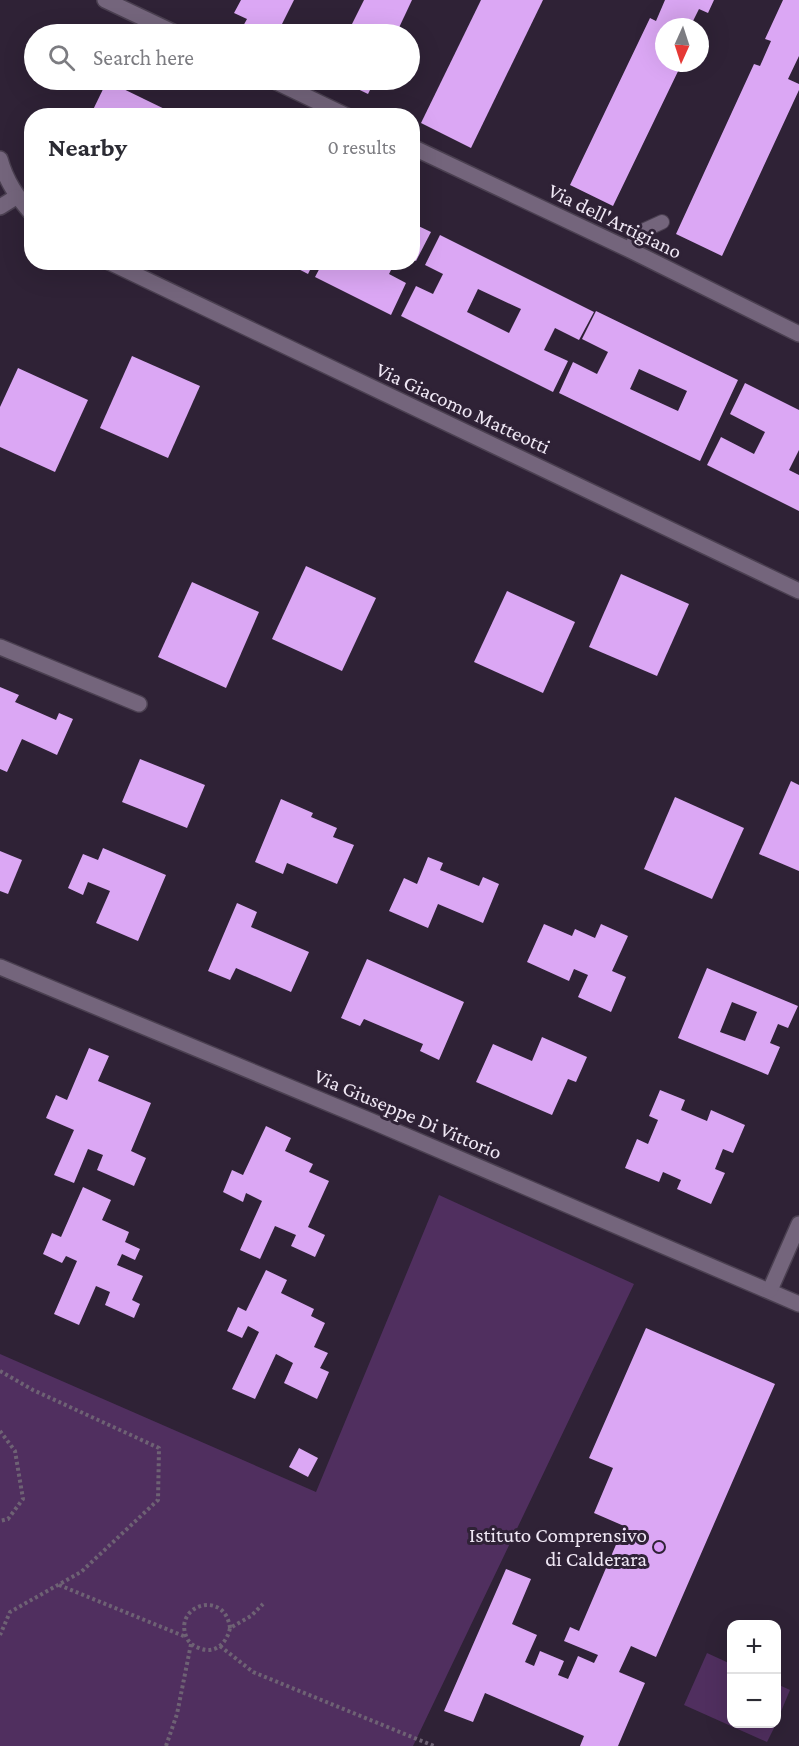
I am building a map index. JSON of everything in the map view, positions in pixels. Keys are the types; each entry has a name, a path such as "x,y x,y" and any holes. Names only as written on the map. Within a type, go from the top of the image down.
{"street":[{"path":"105,0 156,24"},
{"path":"293,90 330,108"},
{"name":"Via dell'Artigiano","path":"420,151 630,250 799,334"},
{"path":"1,166 16,197 24,206"},
{"path":"0,207 16,197"},
{"name":"Via Giacomo Matteotti","path":"126,270 799,591"},
{"path":"0,647 139,704"},
{"name":"Via Giuseppe Di Vittorio","path":"0,967 375,1123 799,1304"},
{"path":"770,1290 799,1224"}],"lane":[{"path":"630,250 638,233 662,222"}],"path":[{"path":"0,1371 33,1390 159,1448 158,1500 81,1572 10,1612 0,1635"},
{"path":"0,1431 15,1451 22,1499 8,1519 0,1521"},
{"path":"58,1585 186,1637"},
{"path":"207,1604 221,1609 226,1614 230,1628 229,1635 220,1646 212,1650 205,1650 191,1644 186,1637 185,1622 193,1609 207,1604"},
{"path":"230,1628 250,1616 263,1604"},
{"path":"166,1746 177,1714 191,1644"},
{"path":"220,1646 253,1672 434,1746"}],"shaded area":[{"path":"439,1195 634,1284 413,1746 0,1746 0,1354 316,1492"},
{"path":"707,1653 727,1662 727,1724 684,1705"},
{"path":"781,1686 790,1690 781,1711"},
{"path":"736,1728 774,1728 767,1742"}],"building":[{"path":"241,0 294,0 282,24 244,24 247,19 234,13"},
{"path":"364,0 412,0 401,24 352,24"},
{"path":"481,0 543,0 471,148 421,123"},
{"path":"665,0 714,0 708,13 699,9 694,18 657,18"},
{"path":"783,0 799,0 799,56 788,79 799,84 799,90 722,256 676,234 754,64 760,66 771,41 765,39"},
{"path":"650,18 655,20 655,72 678,72 613,206 570,185"},
{"path":"103,90 126,90 163,108 94,108"},
{"path":"420,227 431,232 420,253"},
{"path":"440,235 594,312 579,340 555,328 544,350 568,361 553,392 401,316 416,286 433,294 443,274 425,265","holes":["478,289 521,309 509,333 467,312"]},
{"path":"319,270 391,270 389,274 406,283 391,315 315,277"},
{"path":"596,311 738,380 700,461 559,393 573,362 597,374 608,352 582,339","holes":["639,369 687,391 678,411 630,389"]},
{"path":"132,356 200,386 168,458 100,428"},
{"path":"18,368 88,400 55,472 0,447 0,407"},
{"path":"745,383 799,410 799,450 789,470 799,475 799,511 707,465 721,437 754,454 765,432 730,414"},
{"path":"306,566 376,598 342,671 272,639"},
{"path":"621,574 689,604 657,676 589,647"},
{"path":"192,582 259,612 226,688 158,657"},
{"path":"507,591 575,622 543,693 474,662"},
{"path":"0,687 19,695 15,702 56,720 59,713 73,719 57,755 22,739 7,772 0,769"},
{"path":"140,759 205,785 187,828 122,802"},
{"path":"791,781 799,785 799,871 759,854"},
{"path":"675,797 744,828 712,899 644,869"},
{"path":"281,799 313,813 311,817 337,828 333,837 354,845 337,884 287,863 283,874 255,862"},
{"path":"103,848 166,875 138,941 96,923 110,891 88,882 83,895 68,888 83,854 98,860"},
{"path":"0,851 22,860 8,894 0,891"},
{"path":"428,857 443,863 440,870 479,886 483,877 499,884 483,923 438,904 428,928 389,911 404,878 417,884"},
{"path":"237,903 257,912 251,927 309,952 291,992 236,968 230,980 208,971"},
{"path":"544,924 572,936 575,929 595,938 601,924 628,936 612,971 626,977 611,1012 578,997 588,975 574,969 569,981 527,962"},
{"path":"367,959 464,1002 439,1060 420,1051 423,1044 364,1019 360,1026 341,1018"},
{"path":"707,968 798,1006 788,1028 778,1024 770,1043 780,1047 768,1075 678,1038","holes":["732,1002 757,1012 745,1041 720,1032"]},
{"path":"542,1037 587,1057 576,1082 568,1079 552,1115 476,1082 493,1044 532,1061"},
{"path":"89,1048 109,1056 98,1081 151,1103 131,1151 146,1158 134,1186 97,1170 103,1155 88,1149 74,1183 54,1175 74,1130 46,1118 56,1095 67,1100"},
{"path":"660,1090 685,1100 681,1110 707,1121 711,1110 745,1125 733,1153 723,1149 715,1169 725,1173 711,1204 677,1189 681,1180 663,1172 659,1182 625,1168 637,1139 648,1144 658,1120 649,1116"},
{"path":"266,1126 291,1138 285,1151 313,1164 309,1172 329,1181 308,1227 325,1235 315,1257 291,1246 296,1235 275,1226 260,1259 240,1250 262,1201 246,1193 243,1202 223,1192 232,1170 243,1175"},
{"path":"83,1187 111,1200 102,1220 129,1232 125,1242 140,1249 135,1260 122,1254 117,1265 143,1276 132,1300 140,1304 134,1318 105,1305 110,1292 96,1286 79,1325 54,1314 77,1261 66,1256 62,1263 43,1254 52,1233 61,1237"},
{"path":"266,1270 287,1280 281,1293 314,1309 311,1316 325,1323 314,1347 328,1353 320,1368 329,1372 317,1399 284,1383 293,1363 276,1354 255,1399 232,1389 259,1332 248,1326 242,1338 227,1331 238,1307 246,1311"},
{"name":"Istituto Comprensivo di Calderara","path":"646,1328 775,1384 656,1657 631,1646 619,1672 645,1683 618,1746 580,1746 584,1736 485,1693 473,1722 444,1711 506,1569 531,1579 512,1624 537,1635 525,1662 534,1666 540,1651 564,1661 558,1675 568,1679 578,1656 594,1663 598,1655 564,1641 570,1627 579,1631 624,1526 594,1513 613,1468 589,1458"},
{"path":"299,1448 318,1458 308,1477 289,1467"}],"place":[{"name":"Istituto Comprensivo di Calderara","path":"659,1547"}]}
